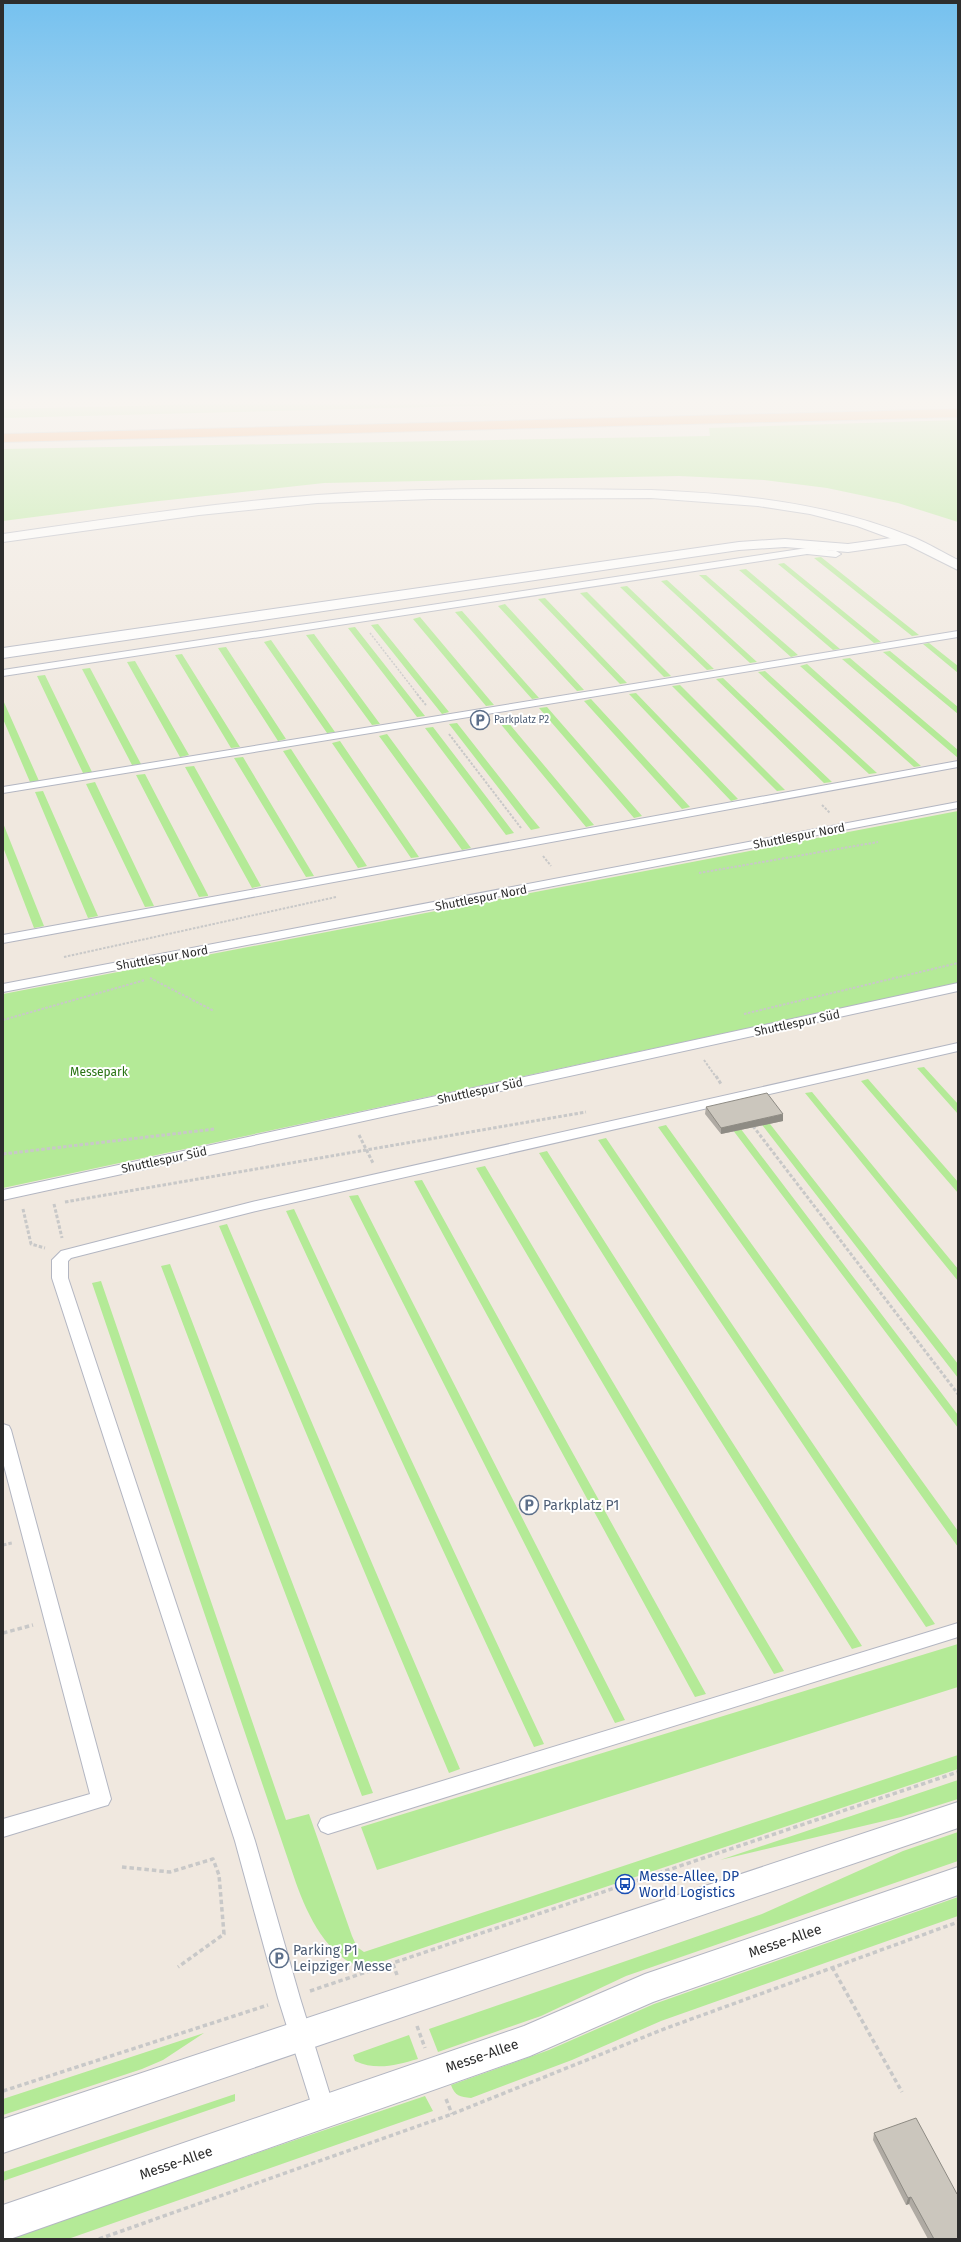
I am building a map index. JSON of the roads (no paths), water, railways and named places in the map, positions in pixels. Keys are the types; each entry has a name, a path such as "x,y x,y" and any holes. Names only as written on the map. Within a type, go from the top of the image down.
{"main road":[{"path":"3,538 238,509"},
{"path":"798,509 870,527 937,553 958,566"},
{"path":"3,653 344,598 733,541 785,542 848,548 906,540"},
{"path":"3,2136 958,1815"},
{"name":"Messe-Allee","path":"3,2223 530,2040 645,1989 958,1881"}],"lane":[{"path":"3,673 807,551 836,554"},
{"path":"3,790 958,634"},
{"path":"3,939 958,764"},
{"name":"Shuttlespur Nord","path":"3,988 564,882 958,805"},
{"name":"Shuttlespur Süd","path":"3,1195 351,1118 693,1046 958,988"},
{"path":"324,2111 289,1998 245,1841 60,1278 60,1260 66,1254 252,1207 958,1047"},
{"path":"3,1430 101,1799 3,1828"},
{"path":"328,1824 958,1630"}],"place":[{"name":"Parkplatz P2","path":"480,720"},
{"name":"Parkplatz P1","path":"529,1505"},
{"name":"Messe-Allee, DP World Logistics","path":"625,1884"},
{"name":"Parking P1 Leipziger Messe","path":"279,1958"}],"park label":[{"name":"Messepark","path":"99,1072"}]}
